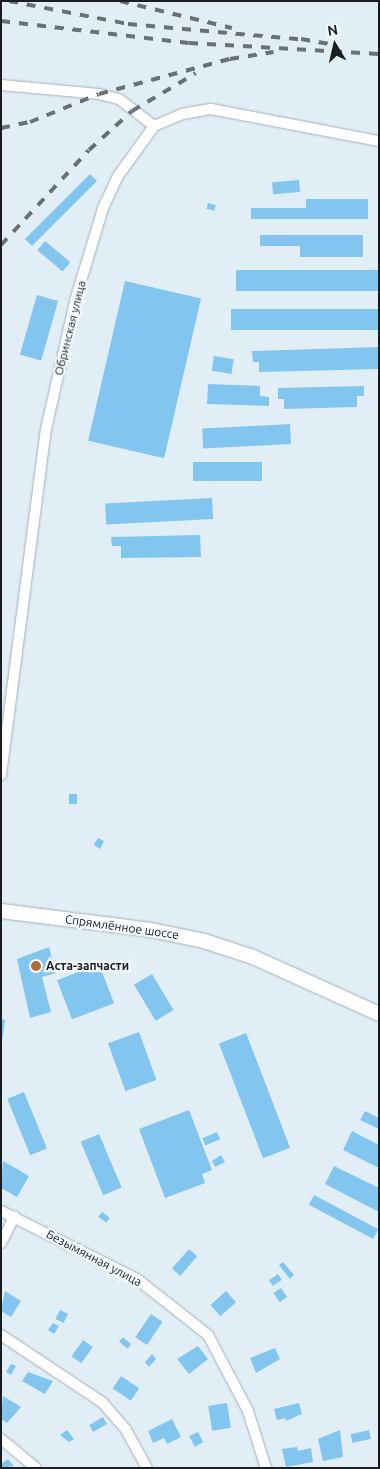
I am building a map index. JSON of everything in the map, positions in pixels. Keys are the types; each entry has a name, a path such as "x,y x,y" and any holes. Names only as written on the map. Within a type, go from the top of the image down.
{"main road":[{"name":"Спрямлённое шоссе","path":"1,911 151,930 204,941 253,957 379,1014"}],"street":[{"path":"1,85 112,98 154,126 182,114 211,109 379,141"},
{"name":"Обринская улица","path":"1,775 46,429 75,301 103,208 118,176 154,126"},
{"name":"Безымянная улица","path":"1,1211 15,1216 137,1279 208,1335 248,1411 266,1468"},
{"path":"1,1244 15,1216"},
{"path":"1,1335 102,1402 126,1430 147,1468"},
{"path":"1,1438 36,1468"}],"building":[{"path":"90,174 97,181 32,246 25,239"},
{"path":"299,180 300,192 273,194 272,182"},
{"path":"306,199 368,199 368,219 251,219 251,208 306,208"},
{"path":"208,203 216,205 214,211 207,209"},
{"path":"260,235 363,235 363,257 300,257 300,246 260,246"},
{"path":"45,241 70,262 63,271 37,250"},
{"path":"236,270 379,270 379,291 236,291"},
{"path":"125,281 201,299 164,458 88,441"},
{"path":"37,295 58,301 41,361 20,355"},
{"path":"231,309 379,309 379,330 231,330"},
{"path":"379,347 379,369 259,372 259,362 253,362 252,351"},
{"path":"214,356 234,359 231,374 212,371"},
{"path":"208,384 260,386 260,396 269,397 269,406 207,404"},
{"path":"364,386 364,396 357,396 357,407 284,409 284,399 278,399 278,388"},
{"path":"290,424 291,444 203,449 202,429"},
{"path":"193,462 262,462 262,481 193,481"},
{"path":"212,498 213,519 106,525 105,504"},
{"path":"200,535 201,557 121,558 121,546 112,546 111,537"},
{"path":"69,794 77,794 77,804 69,804"},
{"path":"98,838 104,841 100,849 94,845"},
{"path":"49,947 56,973 42,977 51,1012 30,1018 17,959"},
{"path":"99,964 114,1003 72,1019 57,980"},
{"path":"152,974 174,1010 156,1021 134,985"},
{"path":"1,1019 5,1020 2,1041 1,1041"},
{"path":"139,1032 156,1080 125,1091 108,1043"},
{"path":"246,1033 290,1148 263,1158 219,1043"},
{"path":"24,1092 47,1149 30,1155 7,1099"},
{"path":"189,1110 212,1170 202,1174 205,1183 165,1198 139,1129"},
{"path":"365,1111 379,1118 379,1129 360,1120"},
{"path":"352,1131 379,1145 379,1168 343,1150"},
{"path":"217,1132 220,1139 205,1146 202,1138"},
{"path":"99,1134 122,1187 103,1195 81,1142"},
{"path":"221,1155 225,1162 215,1167 212,1161"},
{"path":"3,1161 29,1176 17,1197 1,1188"},
{"path":"334,1166 379,1188 379,1212 325,1184"},
{"path":"314,1195 378,1229 373,1239 309,1205"},
{"path":"102,1212 110,1218 106,1223 98,1217"},
{"path":"189,1249 197,1256 180,1276 172,1269"},
{"path":"283,1262 294,1275 290,1279 279,1265"},
{"path":"278,1274 282,1280 273,1286 269,1280"},
{"path":"281,1288 287,1297 280,1302 274,1293"},
{"path":"5,1291 21,1301 11,1317 1,1311"},
{"path":"226,1291 236,1302 220,1316 210,1305"},
{"path":"60,1310 68,1314 63,1323 55,1319"},
{"path":"151,1314 163,1322 147,1345 135,1337"},
{"path":"53,1323 59,1326 54,1334 48,1330"},
{"path":"123,1337 131,1344 127,1349 119,1342"},
{"path":"83,1340 93,1347 81,1363 72,1356"},
{"path":"198,1346 208,1359 189,1374 177,1359"},
{"path":"275,1348 280,1359 256,1373 250,1358"},
{"path":"152,1354 156,1359 149,1367 145,1362"},
{"path":"11,1364 16,1366 11,1375 6,1372"},
{"path":"28,1372 53,1381 45,1394 22,1381"},
{"path":"121,1376 139,1388 131,1401 113,1388"},
{"path":"3,1396 21,1407 7,1423 1,1419"},
{"path":"227,1403 231,1428 212,1431 208,1406"},
{"path":"299,1403 302,1414 286,1421 285,1418 277,1420 274,1409"},
{"path":"103,1417 107,1424 93,1432 89,1425"},
{"path":"172,1419 181,1437 167,1444 164,1438 153,1443 148,1431"},
{"path":"67,1430 74,1439 69,1442 60,1435"},
{"path":"340,1430 343,1457 323,1461 318,1439"},
{"path":"369,1430 371,1439 353,1443 350,1434"},
{"path":"198,1432 203,1442 195,1447 189,1436"},
{"path":"297,1447 298,1451 311,1448 313,1462 286,1467 282,1449"},
{"path":"8,1459 14,1466 1,1468 1,1464"}],"railway":[{"path":"9,1 128,24 308,40"},
{"path":"120,1 232,28"},
{"path":"1,21 189,43 379,54"},
{"path":"301,39 336,45"},
{"path":"1,128 30,122 99,94 230,59 273,52"},
{"path":"1,245 89,150 132,111 196,73"}],"place":[{"name":"Аста-запчасти","path":"36,966"}]}
